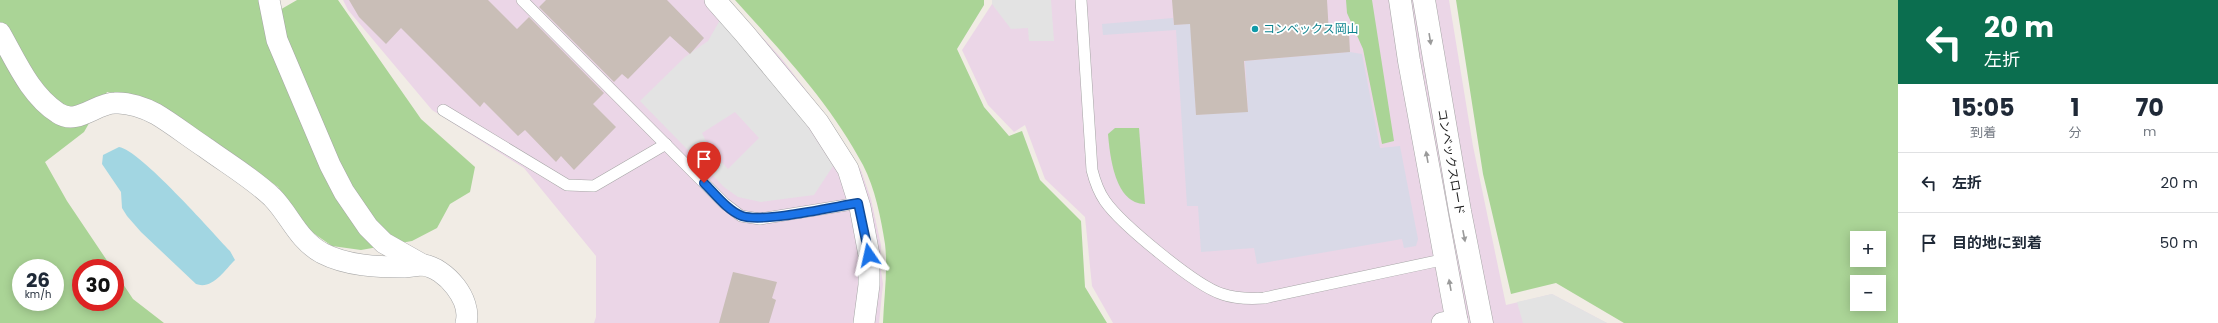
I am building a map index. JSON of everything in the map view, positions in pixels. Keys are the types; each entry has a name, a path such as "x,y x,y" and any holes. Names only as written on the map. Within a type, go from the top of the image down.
{"street":[{"path":"269,0 278,40 330,165 344,192 368,227 384,243 423,265 437,271 457,288 466,308 466,323"},
{"path":"715,0 818,122 848,169 858,203 869,255 869,285 864,323"},
{"name":"コンベックスロード","path":"1400,0 1409,61 1446,259 1452,322"},
{"name":"コンベックスロード","path":"1424,0 1460,211 1482,323"},
{"path":"0,33 27,82 59,114 69,117 82,115 114,103 126,104 155,114 257,183 276,202 295,230 321,252 338,259 373,267 423,265"}],"lane":[{"path":"522,0 724,203 741,216 760,219 858,203"},
{"path":"1081,0 1092,170 1096,186 1116,215 1195,281 1220,294 1242,299 1264,298 1446,259"},
{"path":"443,110 567,185 594,186 666,144"}],"shaded area":[{"path":"343,0 729,0 782,59 830,121 861,170 871,199 881,245 880,264 883,284 879,323 594,323 596,317 596,256 524,168 432,110 348,10"},
{"path":"992,0 1449,0 1473,146 1506,305 1552,294 1607,323 1113,323 1092,286 1085,217 1045,179 1025,125 1014,132 988,105 962,50 992,4"},
{"path":"992,0 1051,0 1054,41 1029,41 1028,28 1011,29 992,4"},
{"path":"1173,18 1174,25 1203,23 1191,34 1196,115 1248,111 1245,61 1350,52 1362,54 1380,148 1400,146 1418,239 1416,246 1404,248 1402,239 1257,264 1254,248 1201,252 1198,206 1187,206 1176,30 1103,35 1102,24"},
{"path":"720,20 798,112 833,166 814,195 761,202 738,197 724,187 640,101 685,57 708,41","holes":["735,112 759,138 728,169 710,150 702,133"]},
{"path":"1552,294 1607,323 1523,323 1517,302"}],"green space":[{"path":"0,0 259,0 272,55 278,11 297,0 338,0 421,119 475,167 470,192 450,204 437,228 412,241 361,250 332,246 306,228 278,187 153,101 107,92 84,132 45,162 67,201 106,259 72,259 72,311 124,311 124,286 133,299 164,323 0,323"},
{"path":"735,0 984,0 984,5 957,49 984,107 1009,136 1022,131 1040,180 1081,221 1085,287 1107,323 883,323 886,274 885,244 877,203 871,183 863,165 850,142 821,99"},
{"path":"1346,0 1372,0 1394,141 1382,144 1363,49 1347,13"},
{"path":"1456,0 1898,0 1898,323 1624,323 1556,283 1511,294 1483,174"},
{"path":"1115,128 1139,128 1145,204 1135,202 1127,196 1116,178 1110,155 1108,134"}],"water":[{"path":"119,147 143,162 158,176 230,251 235,260 212,282 202,285 196,284 141,232 127,216 122,208 121,192 102,164 103,155"}],"building":[{"path":"349,0 488,0 517,29 529,17 604,93 593,104 616,127 574,170 561,156 556,162 525,130 518,136 484,102 480,107 401,28 386,44 359,17"},
{"path":"546,0 667,0 704,38 690,54 670,36 628,79 622,74 614,82 539,7"},
{"path":"1172,0 1327,0 1329,34 1349,33 1350,52 1244,61 1248,112 1196,115 1190,24 1174,25"},
{"path":"733,272 777,282 772,298 776,300 769,323 719,323"}],"place":[{"name":"コンベックス岡山","path":"1255,29"}],"route":[{"path":"704,183 724,203 741,216 760,219 858,203 869,255"}]}
